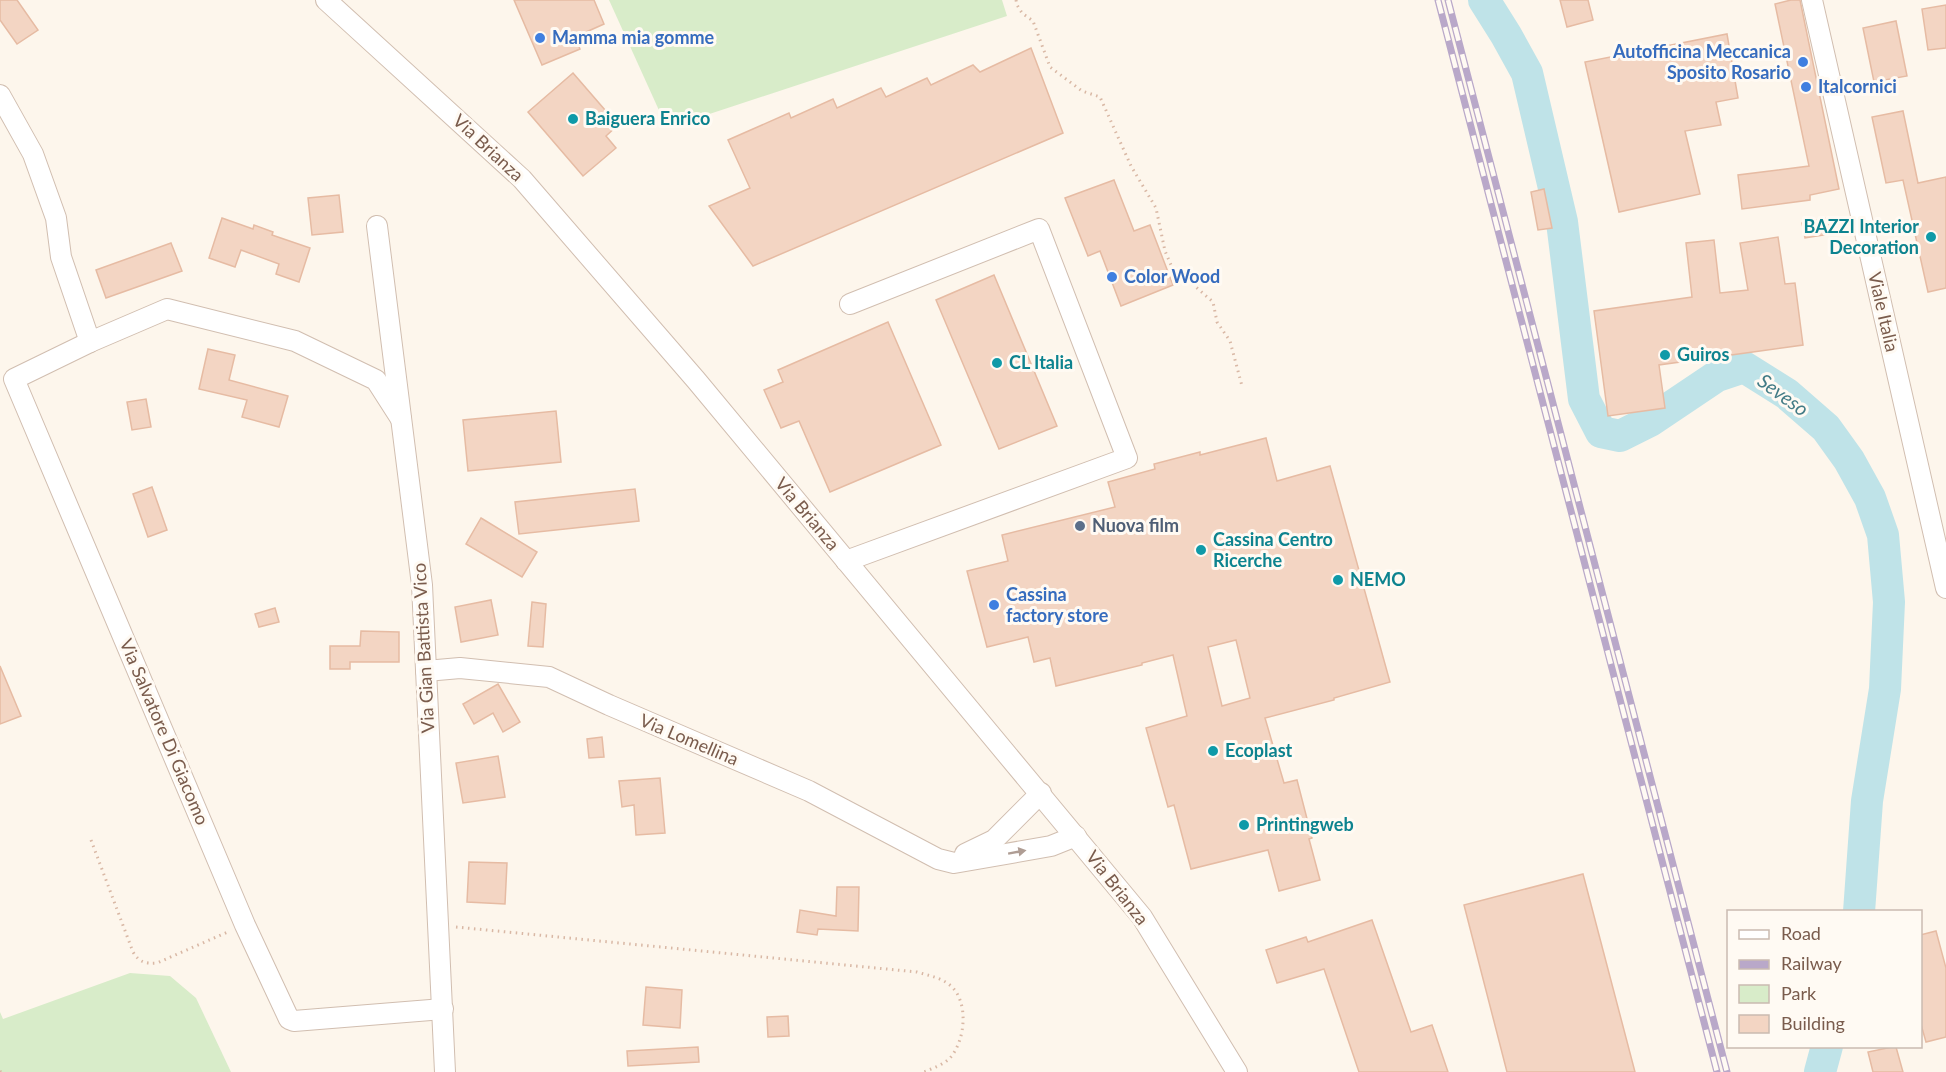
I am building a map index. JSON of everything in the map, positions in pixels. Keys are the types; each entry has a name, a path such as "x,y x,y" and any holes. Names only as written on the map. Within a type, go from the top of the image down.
{"street":[{"name":"Via Brianza","path":"326,0 522,179 696,380 1142,917 1237,1072"},
{"name":"Viale Italia","path":"1812,0 1946,588"},
{"path":"0,95 33,154 56,218 61,257 90,342"},
{"name":"Via Gian Battista Vico","path":"377,226 422,585 445,1072"},
{"path":"846,561 1127,458 1039,229 850,304"},
{"name":"Via Salvatore Di Giacomo","path":"401,419 376,380 295,341 167,309 90,342 14,379 245,925 289,1019 294,1021 443,1009"},
{"name":"Via Lomellina","path":"426,671 460,668 549,677 808,791 938,859 954,863 1051,846 1076,836"},
{"path":"938,859 963,855 994,840 1041,793"}],"path":[{"path":"1016,0 1022,13 1033,21 1050,66 1082,91 1100,97 1131,166 1156,207 1165,251 1171,265 1213,302 1217,322 1230,341 1242,386"},
{"path":"91,840 133,952 143,963 157,963 245,925"},
{"path":"439,925 926,974 942,979 951,986 961,1001 964,1013 957,1044 950,1058 924,1072"}],"green space":[{"path":"609,0 1002,0 1007,16 667,128"},
{"path":"130,973 170,976 196,998 231,1072 0,1072 0,1012 3,1019"}],"building":[{"path":"0,0 17,0 38,30 17,44 0,20"},
{"path":"514,0 594,0 604,24 575,37 580,49 542,65"},
{"path":"1560,0 1588,0 1593,20 1567,27"},
{"path":"1800,0 1839,189 1810,195 1810,200 1742,209 1738,175 1809,166 1775,4"},
{"path":"1946,5 1946,48 1928,50 1922,9"},
{"path":"1896,21 1907,76 1874,82 1863,28"},
{"path":"1727,34 1738,98 1716,102 1721,125 1685,131 1700,194 1619,212 1585,62"},
{"path":"1031,48 1063,133 753,266 709,206 750,188 728,140 789,113 791,118 833,99 837,108 881,88 886,97 927,78 931,85 973,65 980,72"},
{"name":"Baiguera Enrico","path":"573,73 618,125 606,136 616,148 583,176 528,112"},
{"path":"1903,111 1918,183 1946,177 1946,288 1928,292 1903,180 1886,183 1872,117"},
{"path":"1114,180 1134,231 1150,225 1173,285 1121,306 1100,251 1088,256 1065,198"},
{"path":"1544,189 1552,228 1538,230 1531,192"},
{"path":"339,195 343,232 312,235 308,198"},
{"path":"1834,217 1837,233 1805,238 1802,223"},
{"path":"222,218 253,229 254,225 273,232 272,235 310,248 299,282 276,274 279,264 241,250 235,267 209,258"},
{"name":"Guiros","path":"1778,237 1785,284 1795,283 1803,345 1659,365 1665,408 1608,416 1594,311 1692,297 1686,243 1714,240 1720,293 1748,290 1740,243"},
{"path":"171,243 182,271 106,298 96,270"},
{"name":"CL Italia","path":"994,275 1057,426 999,449 936,300"},
{"path":"888,322 941,445 830,492 799,421 781,428 764,390 783,382 778,370"},
{"path":"208,349 235,355 229,380 288,396 279,427 242,417 247,400 199,389"},
{"path":"146,399 151,427 132,430 127,402"},
{"path":"556,411 561,462 468,471 463,420"},
{"path":"1266,438 1277,481 1330,466 1390,682 1265,718 1284,783 1297,780 1320,880 1279,891 1268,850 1191,869 1174,805 1168,807 1146,728 1187,716 1173,655 1056,686 1050,658 1034,662 1028,637 987,647 967,571 1008,561 1002,535 1115,507 1108,482 1155,469 1154,464 1200,452 1200,455","holes":["1236,640 1250,698 1222,706 1208,647"]},
{"path":"152,487 167,530 148,537 133,494"},
{"path":"635,489 639,521 519,534 515,502"},
{"path":"481,518 537,552 522,577 466,544"},
{"path":"491,600 498,635 461,642 455,607"},
{"path":"532,602 546,604 543,647 528,646"},
{"path":"275,608 279,622 259,627 255,614"},
{"path":"361,631 399,632 399,662 350,662 350,669 330,669 330,646 360,646"},
{"path":"0,666 21,716 0,724"},
{"path":"498,684 520,722 503,732 493,713 474,724 463,704"},
{"path":"602,737 604,757 589,758 587,739"},
{"path":"498,756 505,797 463,803 456,763"},
{"path":"660,778 665,833 636,835 634,805 622,807 619,781"},
{"path":"469,862 507,863 505,904 467,902"},
{"path":"1583,874 1635,1072 1507,1072 1464,905"},
{"path":"837,887 859,887 858,931 818,929 817,935 797,932 800,910 836,916"},
{"path":"1372,920 1411,1032 1432,1025 1448,1072 1359,1072 1324,969 1277,983 1266,950 1306,937 1308,942"},
{"path":"1936,931 1946,968 1946,1037 1926,1042 1922,1028 1922,934"},
{"path":"646,987 682,990 680,1028 643,1025"},
{"path":"788,1016 789,1036 768,1037 767,1017"},
{"path":"698,1047 699,1062 628,1066 627,1051"},
{"path":"1896,1048 1903,1072 1873,1072 1868,1052"}],"waterway":[{"name":"Seveso","path":"1484,0 1527,73 1562,222 1584,399 1601,432 1620,436 1650,421 1717,376 1744,367 1787,394 1826,428 1849,460 1870,498 1883,535 1889,602 1885,689 1867,801 1859,910"},
{"name":"Seveso","path":"1820,1072 1826,1048"}],"railway":[{"path":"1438,0 1717,1072"},
{"path":"1448,0 1727,1072"}],"place":[{"name":"Mamma mia gomme","path":"540,38"},
{"name":"Autofficina Meccanica Sposito Rosario","path":"1803,62"},
{"name":"Italcornici","path":"1806,87"},
{"name":"Baiguera Enrico","path":"573,119"},
{"name":"BAZZI Interior Decoration","path":"1931,237"},
{"name":"Color Wood","path":"1112,277"},
{"name":"Guiros","path":"1665,355"},
{"name":"CL Italia","path":"997,363"},
{"name":"Nuova film","path":"1080,526"},
{"name":"Cassina Centro Ricerche","path":"1201,550"},
{"name":"NEMO","path":"1338,580"},
{"name":"Cassina factory store","path":"994,605"},
{"name":"Ecoplast","path":"1213,751"},
{"name":"Printingweb","path":"1244,825"}]}
